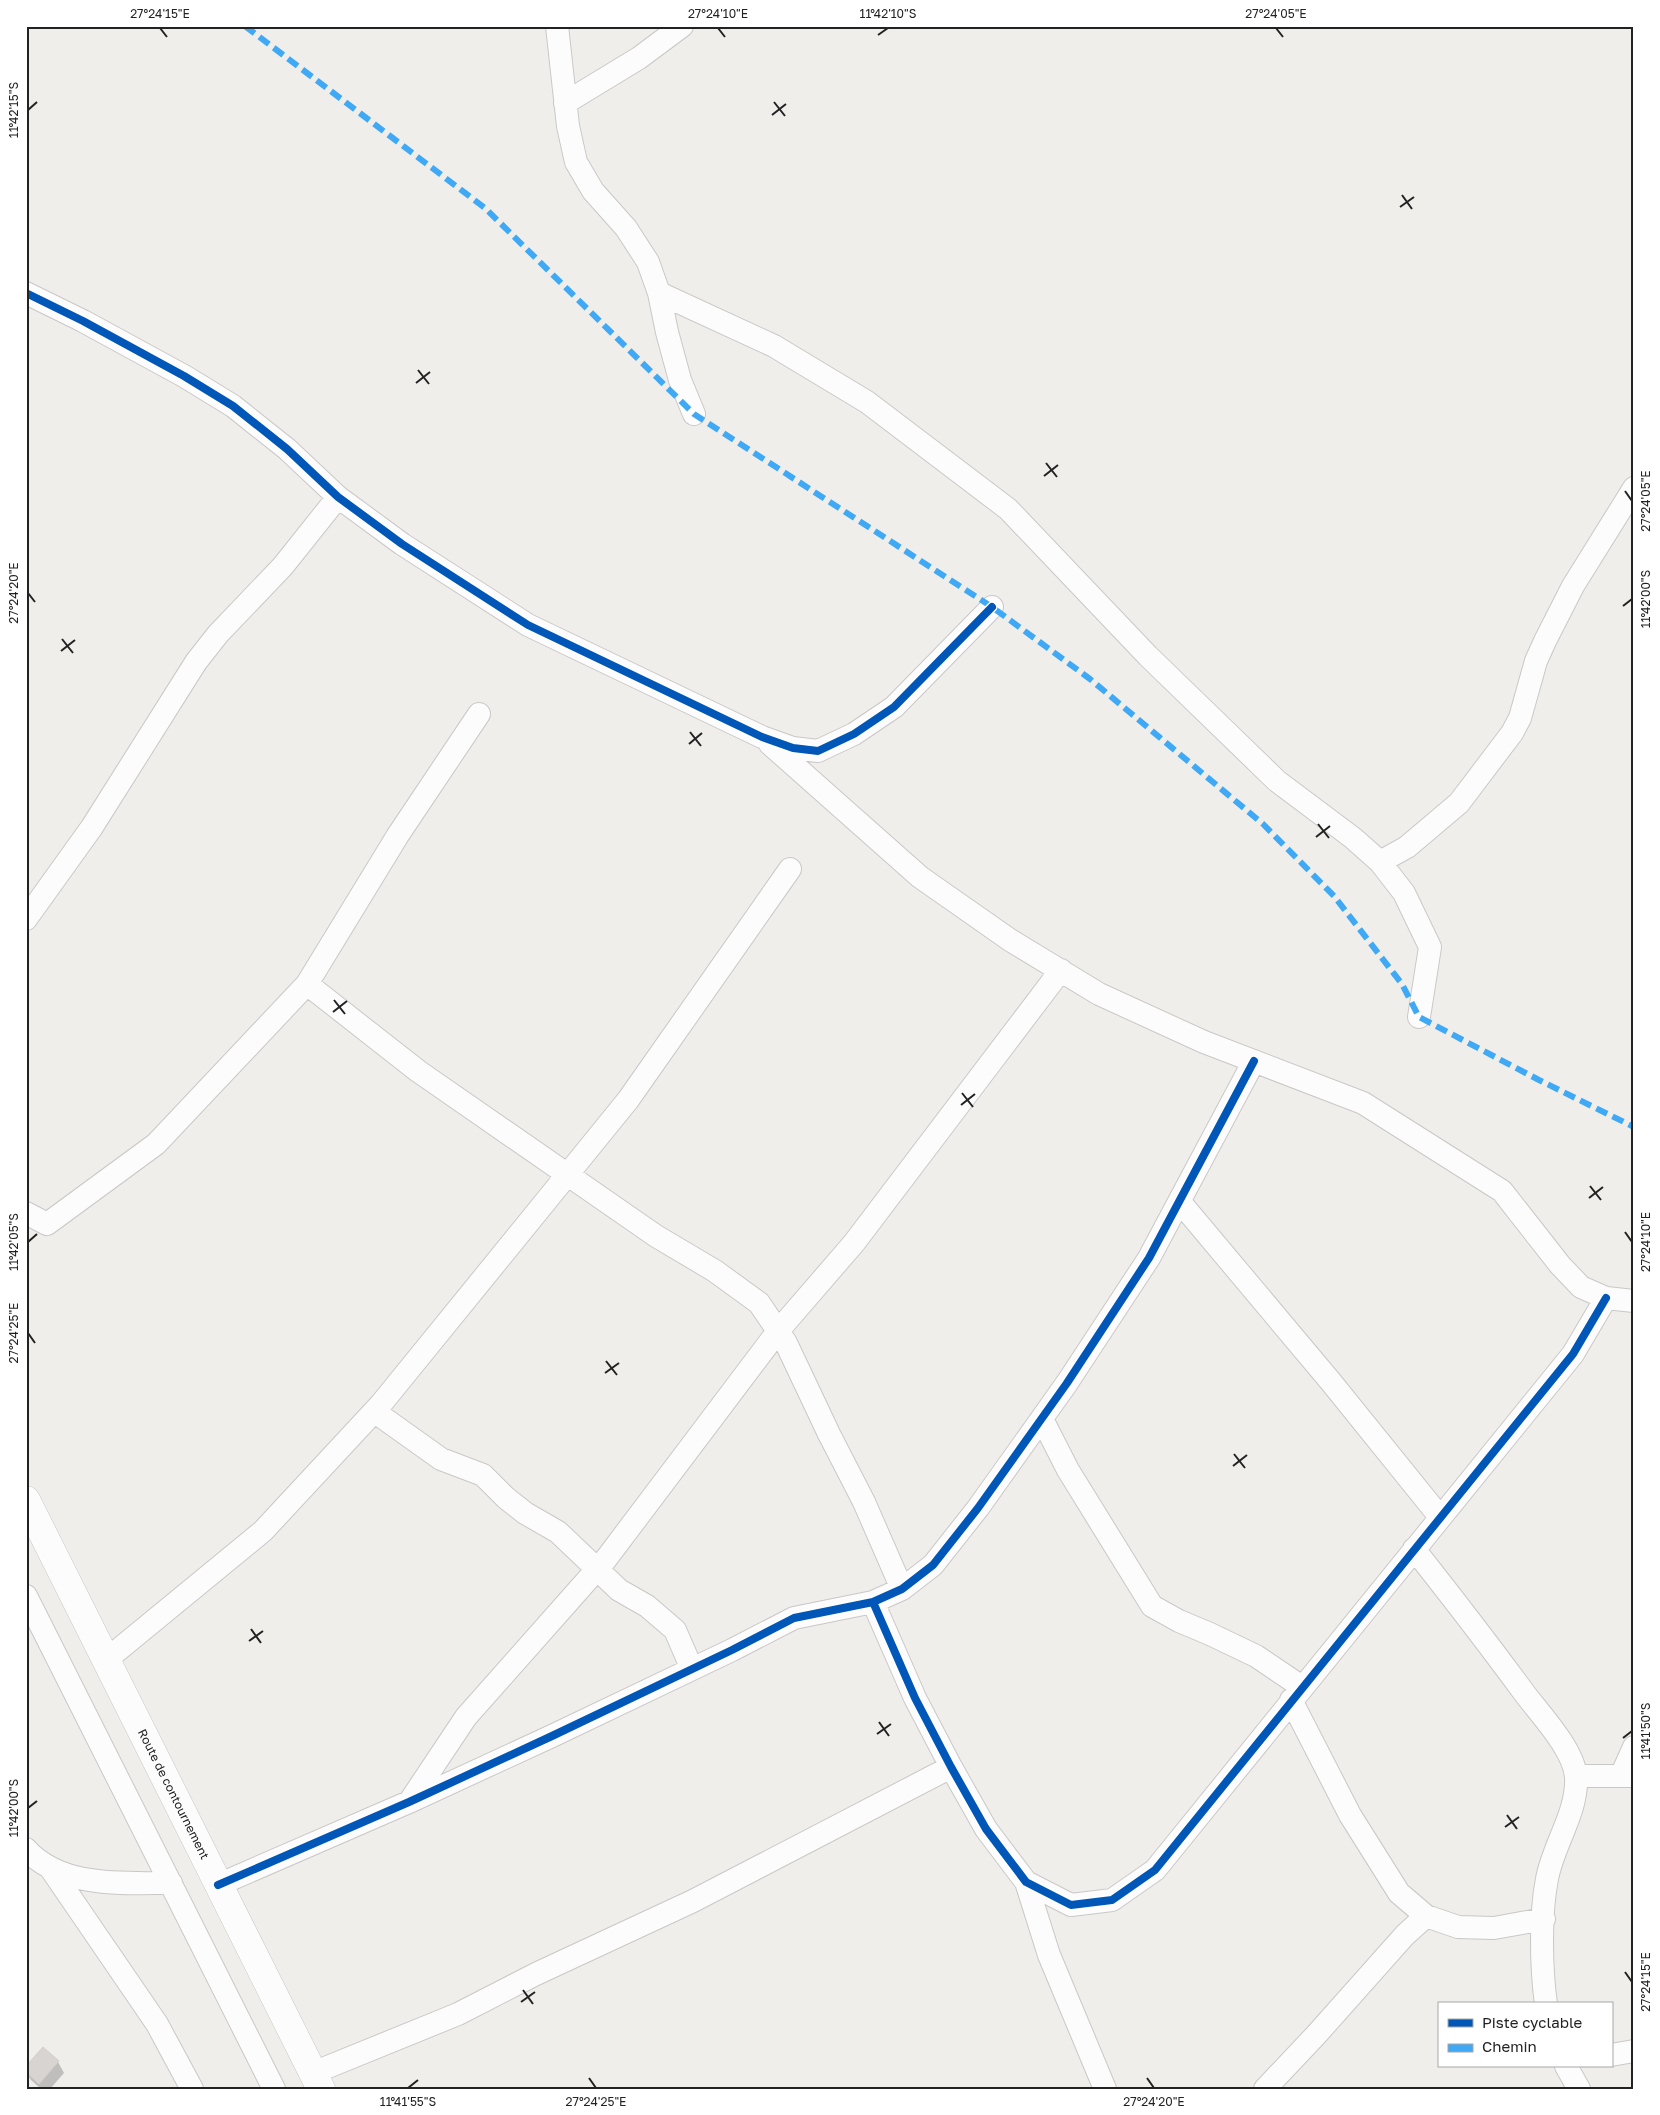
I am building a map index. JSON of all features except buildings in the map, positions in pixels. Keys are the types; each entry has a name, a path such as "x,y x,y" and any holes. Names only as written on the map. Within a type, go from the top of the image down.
{"street":[{"path":"557,26 568,126 576,162 593,191 626,228 648,262 659,293 680,380 694,414"},
{"path":"565,103 639,58 682,26"},
{"path":"26,293 83,321 184,376 233,406 288,449 338,497 402,544 528,625 762,737 792,748 818,751 854,734 894,707 992,607"},
{"path":"659,293 774,346 867,402 1008,509 1148,656 1277,782 1353,838 1380,862 1404,893 1430,947 1419,1017"},
{"path":"1380,862 1407,847 1459,803 1512,733 1520,718 1536,661 1572,586 1634,488"},
{"path":"26,919 87,835 196,662 232,618 283,566 338,497"},
{"path":"26,1213 47,1224 156,1144 307,984 398,835 479,714"},
{"path":"762,737 920,877 1010,940 1099,994 1204,1042 1363,1102 1502,1191 1560,1265 1581,1287 1606,1298 1634,1301"},
{"path":"106,1660 263,1531 375,1412 628,1100 790,869"},
{"path":"409,1802 466,1717 597,1570 656,1495 712,1416 778,1331 854,1242 1061,970"},
{"path":"307,984 418,1071 656,1236 715,1271 759,1303 786,1343 864,1502 902,1589"},
{"path":"218,1885 409,1802 552,1736 794,1618 873,1602 902,1589 933,1565 978,1508 1042,1419 1149,1258 1254,1062"},
{"path":"1180,1202 1349,1404 1440,1517"},
{"path":"1026,1882 1071,1905 1112,1900 1154,1870 1573,1354 1606,1298"},
{"path":"375,1412 441,1459 483,1474 506,1498 525,1513 558,1532 619,1590 646,1606 675,1630 692,1668"},
{"path":"1042,1419 1073,1479 1152,1606 1179,1621 1256,1656 1297,1693 1350,1815 1399,1893 1426,1916 1458,1927 1494,1928 1544,1919"},
{"name":"Route de contournement","path":"26,1500 317,2081"},
{"path":"1414,1549 1471,1620 1538,1710 1569,1754 1576,1776 1574,1798 1547,1878 1542,1949 1546,2002"},
{"path":"26,1596 274,2089"},
{"path":"873,1602 915,1698 951,1767 986,1829 1026,1882 1049,1955 1105,2089"},
{"path":"1576,1776 1627,1776 1634,1747"},
{"path":"317,2081 458,2014 536,1974 693,1901 951,1767"},
{"path":"26,1849 51,1869 156,2024 192,2089"},
{"path":"51,1869 83,1879 119,1883 171,1883"},
{"path":"1266,2089 1405,1935 1426,1916"},
{"path":"1612,2055 1634,2051"},
{"path":"1567,2068 1579,2089"}],"marked path":[{"path":"245,26 485,208 694,414 992,607 1090,679 1263,824 1334,896 1402,984 1419,1017 1634,1127"}],"cycle path":[{"path":"26,293 83,321 184,376 233,406 287,449 338,497 402,544 528,625 762,737 793,748 818,751 854,734 894,707 992,607"},
{"path":"218,1885 409,1802 552,1736 732,1650 794,1618 873,1602 902,1589 933,1565 978,1508 1067,1383 1149,1258 1254,1061"},
{"path":"873,1602 915,1698 951,1767 986,1829 1026,1882 1071,1905 1112,1900 1155,1870 1573,1354 1606,1298"}]}
